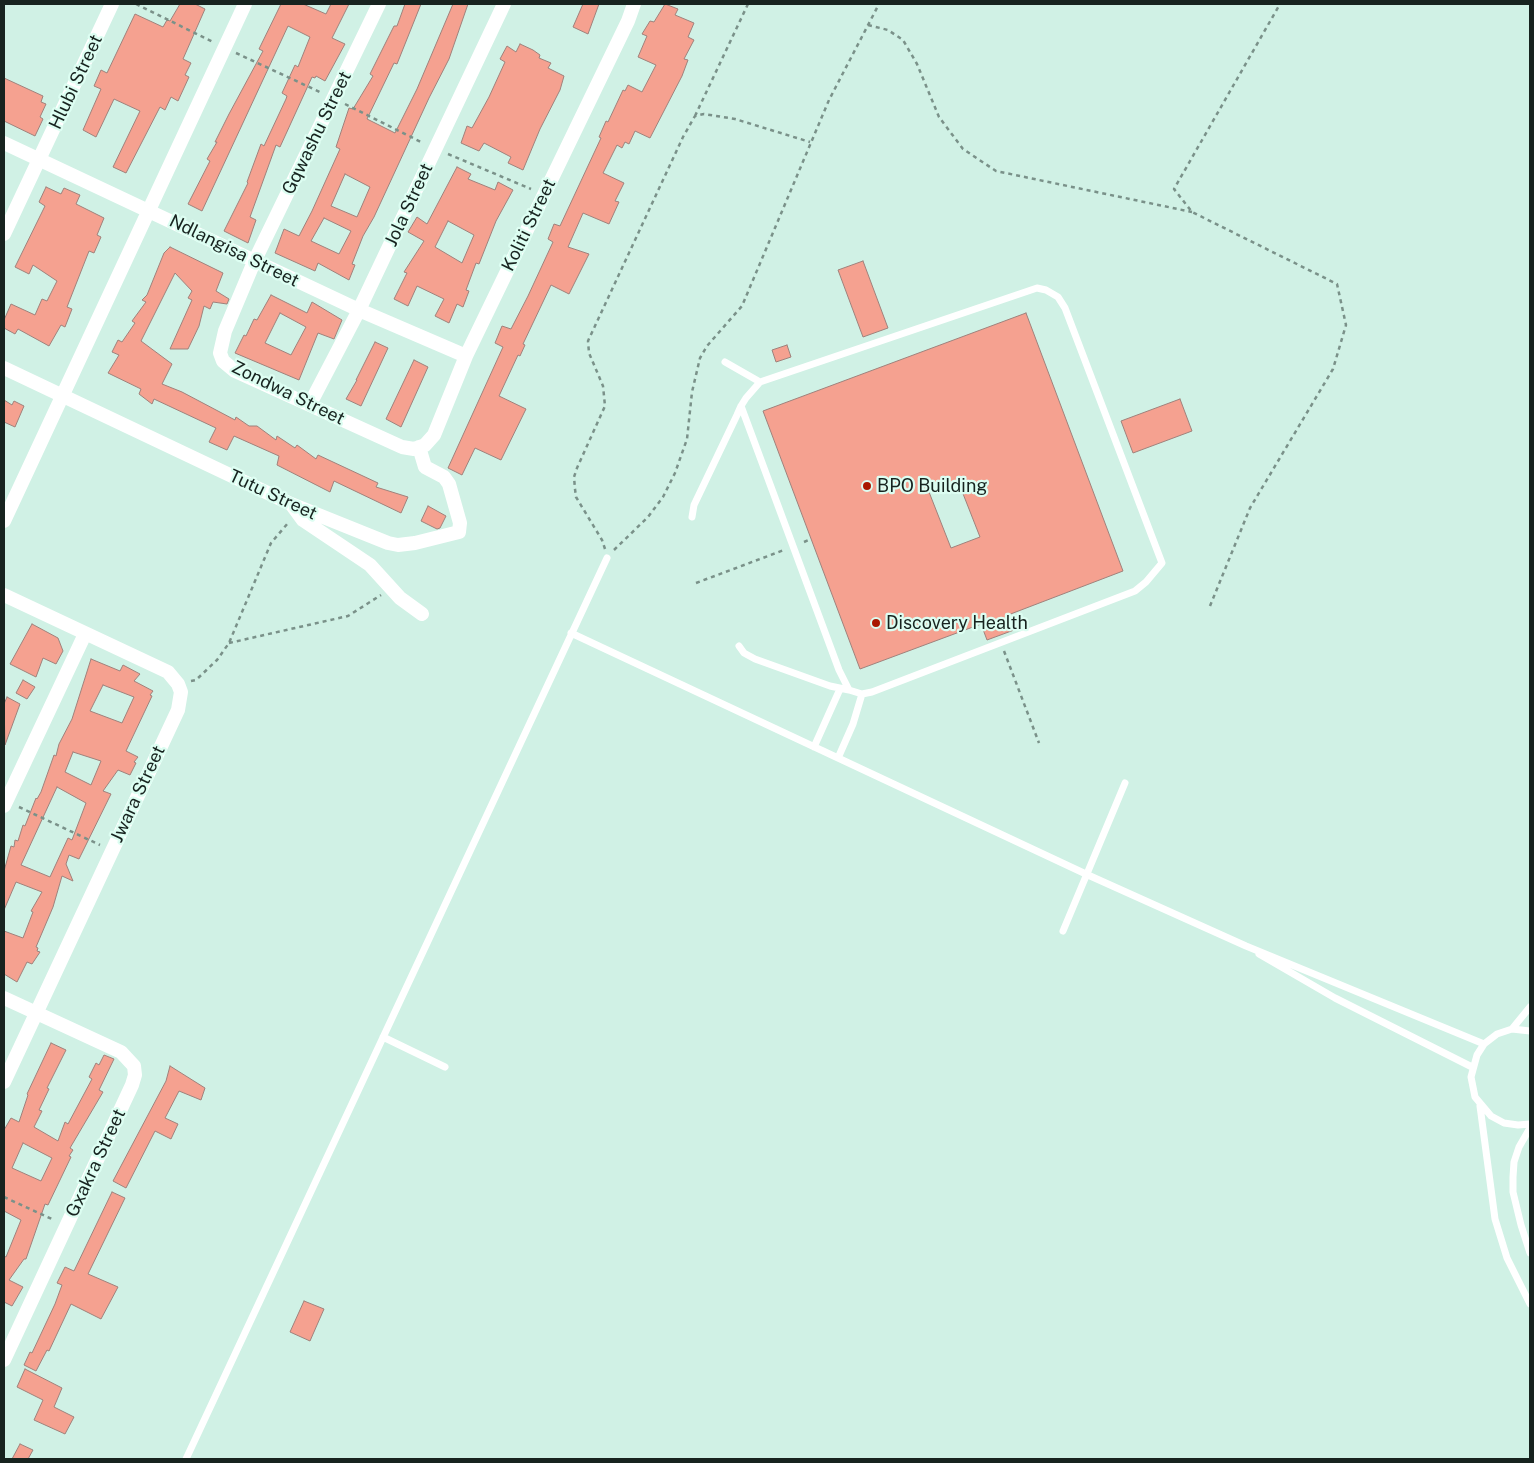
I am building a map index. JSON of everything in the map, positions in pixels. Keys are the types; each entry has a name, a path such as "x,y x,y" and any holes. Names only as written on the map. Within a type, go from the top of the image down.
{"street":[{"name":"Hlubi Street","path":"4,234 112,4"},
{"path":"4,521 245,4"},
{"name":"Gqwashu Street","path":"254,262 379,4"},
{"name":"Jola Street","path":"310,404 359,310 504,4"},
{"name":"Koliti Street","path":"422,446 434,435 466,356 628,21 634,4"},
{"name":"Ndlangisa Street","path":"4,143 149,210 254,262 466,356"},
{"name":"Zondwa Street","path":"254,262 225,331 220,353 223,361 235,371 402,447 422,446"},
{"name":"Tutu Street","path":"4,368 64,395 294,509 352,531 398,545 459,532 460,524 449,484 444,478 425,467 422,446"},
{"path":"294,509 303,520 370,565 400,598 422,614"},
{"path":"4,595 168,672 178,684"},
{"path":"5,804 85,634"},
{"name":"Jwara Street","path":"4,1082 178,710 181,692 178,684"},
{"path":"4,998 36,1013"},
{"name":"Gxakra Street","path":"4,1360 132,1085 135,1070 128,1058 121,1052 36,1013"}],"lane":[{"path":"692,517 694,505 741,406 760,382 1037,288 1046,290 1058,297 1065,308 1162,563 1146,582 1134,591 1002,643 862,694 840,689 755,659 744,652 739,646"},
{"path":"725,362 760,382"},
{"path":"741,406 839,670 849,690"},
{"path":"186,1459 607,558"},
{"path":"571,634 1088,875 1246,946 1484,1044"},
{"path":"814,747 840,689"},
{"path":"838,758 853,724 862,694"},
{"path":"1064,931 1125,783"},
{"path":"1246,946 1335,998 1472,1067"},
{"path":"1512,1029 1530,1007"},
{"path":"1530,1031 1512,1029 1497,1034 1484,1044 1477,1054 1472,1067 1472,1087 1480,1106 1495,1219 1508,1258 1530,1304"},
{"path":"383,1037 445,1067"},
{"path":"1480,1106 1491,1116 1504,1123 1530,1126 1519,1147 1514,1162 1513,1177 1513,1192 1520,1225 1530,1253"}],"path":[{"path":"748,4 615,278 588,341 589,353 603,386 605,406 577,468 574,477 575,489 576,497 602,540 607,558 648,517 663,497 675,473 686,439 692,392 700,358 707,346 742,306 810,142 829,100 878,4"},
{"path":"1192,212 1174,189 1280,4"},
{"path":"868,25 888,30 903,40 917,64 939,117 963,149 996,171 1192,212 1337,284 1346,325 1333,370 1250,508 1210,606"},
{"path":"695,116 704,114 735,120 810,142"},
{"path":"178,684 196,680 217,660 229,643 271,543 294,509"},
{"path":"696,583 812,539"},
{"path":"229,643 348,616 368,606 392,587"},
{"path":"1002,643 1039,743"},
{"path":"5,804 111,851"},
{"path":"4,1196 67,1226"}],"building":[{"path":"180,4 195,4 205,9 183,59 191,63 185,75 189,77 178,101 171,97 165,110 160,107 126,173 113,167 140,111 114,99 96,137 83,130 101,89 94,86 101,70 107,73 135,14 163,27 167,20 170,21"},
{"path":"281,4 303,4 326,14 331,4 349,4 332,38 345,44 325,81 316,76 315,78 312,77 280,147 276,145 250,217 256,220 248,243 224,231 248,183 261,144 264,146 286,99 287,96 282,93 295,65 298,67 310,37 288,26 202,211 188,204 210,161 207,159 217,142 215,142 263,51 259,49"},
{"path":"405,4 421,4 397,64 394,63 367,119 395,133 417,89 453,4 468,4 449,59 374,217 363,236 352,264 355,265 349,280 318,263 315,271 275,253 284,229 299,236 340,149 336,147 349,108 353,109 373,76 370,74 394,26 397,26","holes":["345,174 370,187 357,217 331,206","324,218 351,231 339,254 311,241"]},
{"path":"583,4 599,4 588,34 573,27"},
{"path":"665,4 678,9 675,15 694,23 688,37 694,40 684,59 688,60 682,76 650,138 635,131 629,144 625,142 622,148 617,145 603,173 624,183 615,201 619,202 609,224 583,213 568,247 589,254 569,294 551,285 523,344 525,345 520,356 518,355 499,396 526,409 501,460 475,448 462,475 448,468 503,347 495,343 502,326 511,329 528,296 553,242 548,239 554,224 560,226 601,138 599,137 606,121 608,122 623,90 625,91 628,85 642,92 656,65 638,57 647,36 642,34 650,21 654,22"},
{"path":"520,44 540,55 539,58 551,63 548,68 564,76 560,90 540,129 523,170 508,163 511,157 484,143 479,151 461,143 467,126 472,128 489,97 505,62 500,59 507,46 516,52"},
{"path":"4,78 43,96 41,102 46,104 40,117 43,119 35,136 4,121"},
{"path":"457,167 471,174 468,179 495,190 498,182 513,190 496,221 479,264 476,263 466,290 469,291 463,307 457,304 449,323 435,316 444,299 417,286 408,306 394,299 407,273 404,272 424,241 408,232 417,217 427,224","holes":["448,221 474,235 462,263 435,247"]},
{"path":"46,187 61,194 64,188 80,195 76,204 104,218 97,235 101,237 94,253 89,251 67,307 72,309 65,327 61,325 49,346 18,329 15,334 4,328 4,320 11,304 35,315 42,299 47,301 57,281 33,265 29,274 15,267 45,206 39,202"},
{"path":"170,247 223,273 216,291 229,299 227,304 213,302 210,309 204,306 199,326 188,349 170,349 192,300 188,298 192,291 175,273 141,341 172,364 162,384 182,392 235,420 236,417 249,426 257,426 276,440 277,436 295,448 297,445 316,459 318,455 378,483 376,487 408,497 401,513 334,481 330,492 277,465 279,456 234,436 227,450 209,442 216,428 154,399 152,404 139,394 141,389 108,373 119,355 112,352 118,340 122,342 135,323 132,321 146,302 142,300 147,295 164,253"},
{"path":"863,261 888,328 863,337 838,270"},
{"path":"271,295 307,313 312,302 342,320 334,339 318,333 299,380 235,353 254,319 257,320","holes":["280,313 306,327 291,355 265,343"]},
{"name":"BPO Building","path":"1026,313 1123,571 1008,615 1014,630 987,640 981,624 860,669 763,411","holes":["958,481 980,537 951,548 929,492"]},
{"path":"375,342 388,348 361,406 346,399"},
{"path":"787,345 791,357 776,362 772,350"},
{"path":"414,360 428,367 401,427 386,419"},
{"path":"1180,399 1192,431 1133,453 1121,421"},
{"path":"4,400 12,405 14,401 24,406 15,427 4,422"},
{"path":"428,506 446,516 440,528 437,529 421,521"},
{"path":"32,624 58,638 63,651 56,664 43,658 36,677 10,664"},
{"path":"91,659 120,671 123,665 140,674 134,681 153,691 126,751 138,757 134,762 136,763 130,775 118,770 103,791 111,794 79,859 69,855 66,864 73,881 62,876 53,907 36,947 38,948 37,951 40,952 32,964 27,962 17,982 4,974 4,931 23,938 33,912 31,911 42,892 16,882 4,910 4,871 11,846 14,847 15,840 18,841 23,825 25,826 36,798 41,792 54,755 56,756 59,744 72,719","holes":["103,685 134,697 122,723 90,711","73,752 101,761 91,785 65,772","57,787 86,803 72,840 68,838 50,877 21,865"]},
{"path":"23,680 35,687 27,699 16,693"},
{"path":"7,697 20,704 5,745 4,704"},
{"path":"51,1043 66,1050 47,1088 49,1089 39,1110 42,1111 34,1127 58,1141 65,1122 68,1124 92,1079 89,1077 96,1063 99,1065 104,1055 114,1059 99,1090 103,1092 70,1148 73,1150 69,1156 71,1157 48,1205 45,1204 26,1259 24,1259 9,1280 23,1287 12,1306 4,1302 4,1256 6,1257 21,1220 4,1211 4,1130 11,1118 19,1122 27,1094","holes":["23,1143 52,1158 41,1181 12,1168"]},
{"path":"170,1066 205,1088 201,1100 179,1091 165,1118 178,1124 171,1139 155,1131 126,1188 113,1181 166,1081"},
{"path":"112,1192 125,1198 88,1274 118,1287 101,1319 71,1304 49,1351 47,1350 36,1371 24,1365 30,1352 32,1353 55,1304 62,1285 57,1283 65,1267 74,1271"},
{"path":"304,1301 324,1309 310,1341 290,1332"},
{"path":"25,1369 62,1388 54,1407 74,1417 65,1434 34,1420 43,1400 17,1387"},
{"path":"20,1444 33,1450 28,1459 12,1459"}],"place":[{"name":"BPO Building","path":"867,486"},
{"name":"Discovery Health","path":"876,623"}]}
